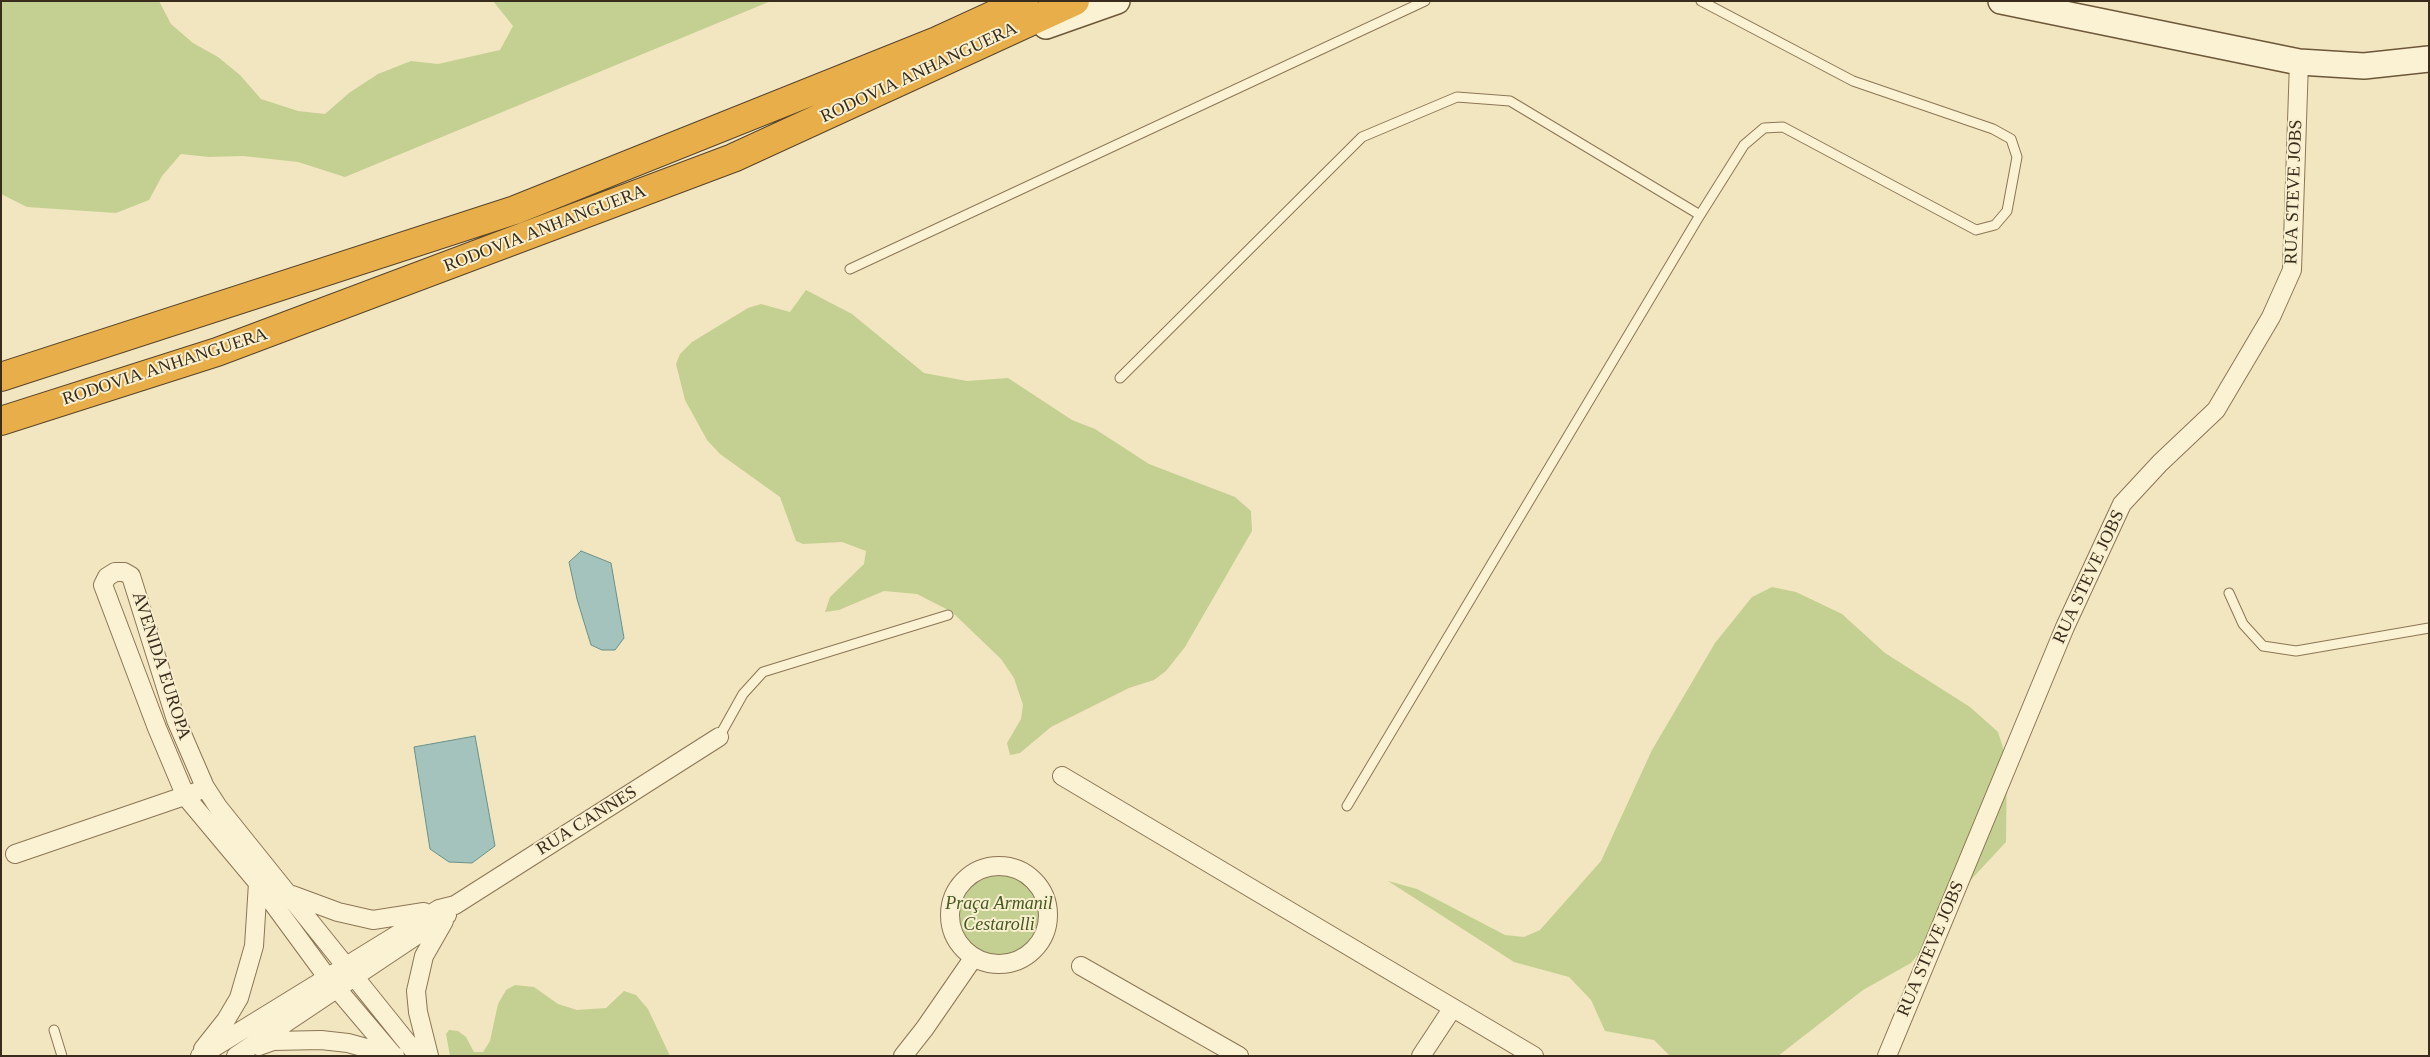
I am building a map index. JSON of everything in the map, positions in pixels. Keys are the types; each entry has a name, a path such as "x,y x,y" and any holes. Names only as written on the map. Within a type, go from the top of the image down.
{"highway":[{"name":"RODOVIA ANHANGUERA","path":"1,377 515,210 936,42 1024,1"},
{"name":"RODOVIA ANHANGUERA","path":"1,421 217,352 705,169 1075,1"}],"main road":[{"path":"946,60 1117,1"},
{"path":"2001,1 2299,62 2364,66 2429,59"}],"street":[{"name":"RUA STEVE JOBS","path":"1887,1056 2061,636 2122,504 2160,463 2216,410 2271,317 2292,270 2299,62"},
{"name":"AVENIDA EUROPA","path":"395,1056 332,983 258,883 186,797 157,728 103,585 106,577 115,572 124,572 132,576 176,720 205,787 218,807 418,1056"},
{"name":"RUA CANNES","path":"199,1056 332,983 719,738"},
{"path":"1062,776 1534,1056"},
{"path":"16,854 186,797 205,787"},
{"path":"994,866 1018,869 1032,877 1042,890 1048,905 1048,922 1043,937 1034,950 1020,960 1005,964 988,963 974,957 961,947 953,932 950,916 952,900 960,886 971,874 994,866"},
{"path":"199,1056 240,998 254,946 258,883"},
{"path":"289,894 316,906 373,920 446,911"},
{"path":"429,1056 418,1012 416,991 424,956 446,911"},
{"path":"903,1056 925,1028 974,957"},
{"path":"1081,966 1239,1056"},
{"name":"RUA CANNES","path":"240,1053 332,983"},
{"path":"1421,1056 1452,1009"},
{"path":"240,1053 273,1042 321,1040 348,1042 395,1056"}],"lane":[{"path":"850,269 1425,1"},
{"path":"1347,806 1700,215 1744,145 1764,128 1783,127 1976,230 1995,225 2007,211 2016,157 2011,139 1993,129 1853,81 1701,1"},
{"path":"1120,378 1362,137 1457,97 1510,101 1700,215"},
{"path":"2229,593 2243,624 2263,646 2296,651 2429,628"},
{"path":"719,738 743,694 763,672 948,615"},
{"path":"54,1030 62,1056"}],"green space":[{"path":"1,1 159,1 171,24 193,43 218,57 240,75 261,99 298,111 325,114 349,93 378,74 411,61 438,64 500,50 513,26 493,1 771,1 345,177 298,162 243,156 209,157 181,154 162,176 149,200 116,213 27,207 1,194"},
{"path":"806,290 852,314 924,373 967,381 1008,378 1072,420 1095,429 1149,464 1235,497 1251,511 1252,531 1185,647 1166,671 1154,680 1129,688 1051,727 1020,753 1010,755 1007,743 1021,719 1023,705 1014,678 1001,659 952,612 917,594 884,591 839,610 825,612 830,597 864,564 866,551 842,542 803,544 796,541 780,497 720,454 707,440 685,400 676,364 680,354 692,342 748,308 761,304 790,312"},
{"path":"1772,587 1796,592 1842,614 1885,653 1970,707 1998,732 2007,760 2006,842 1953,899 1927,944 1911,963 1863,990 1778,1056 1670,1056 1654,1040 1605,1031 1591,1000 1569,977 1514,962 1388,881 1417,889 1505,935 1524,937 1540,930 1601,861 1652,750 1715,643 1752,597"},
{"name":"Praça Armanil Cestarolli","path":"999,871 1016,875 1030,884 1039,898 1043,915 1039,932 1030,946 1016,955 999,959 982,955 968,946 959,932 955,915 959,898 968,884 982,875"},
{"path":"515,985 534,987 558,1004 577,1010 606,1008 624,991 636,995 648,1009 670,1056 450,1056 446,1034 449,1030 458,1031 466,1037 474,1052 483,1052 490,1041 498,1004 506,990"}],"water":[{"path":"581,551 611,563 624,638 615,650 602,650 591,645 577,599 569,562"},
{"path":"475,736 495,846 472,863 449,862 430,849 414,747"}]}
